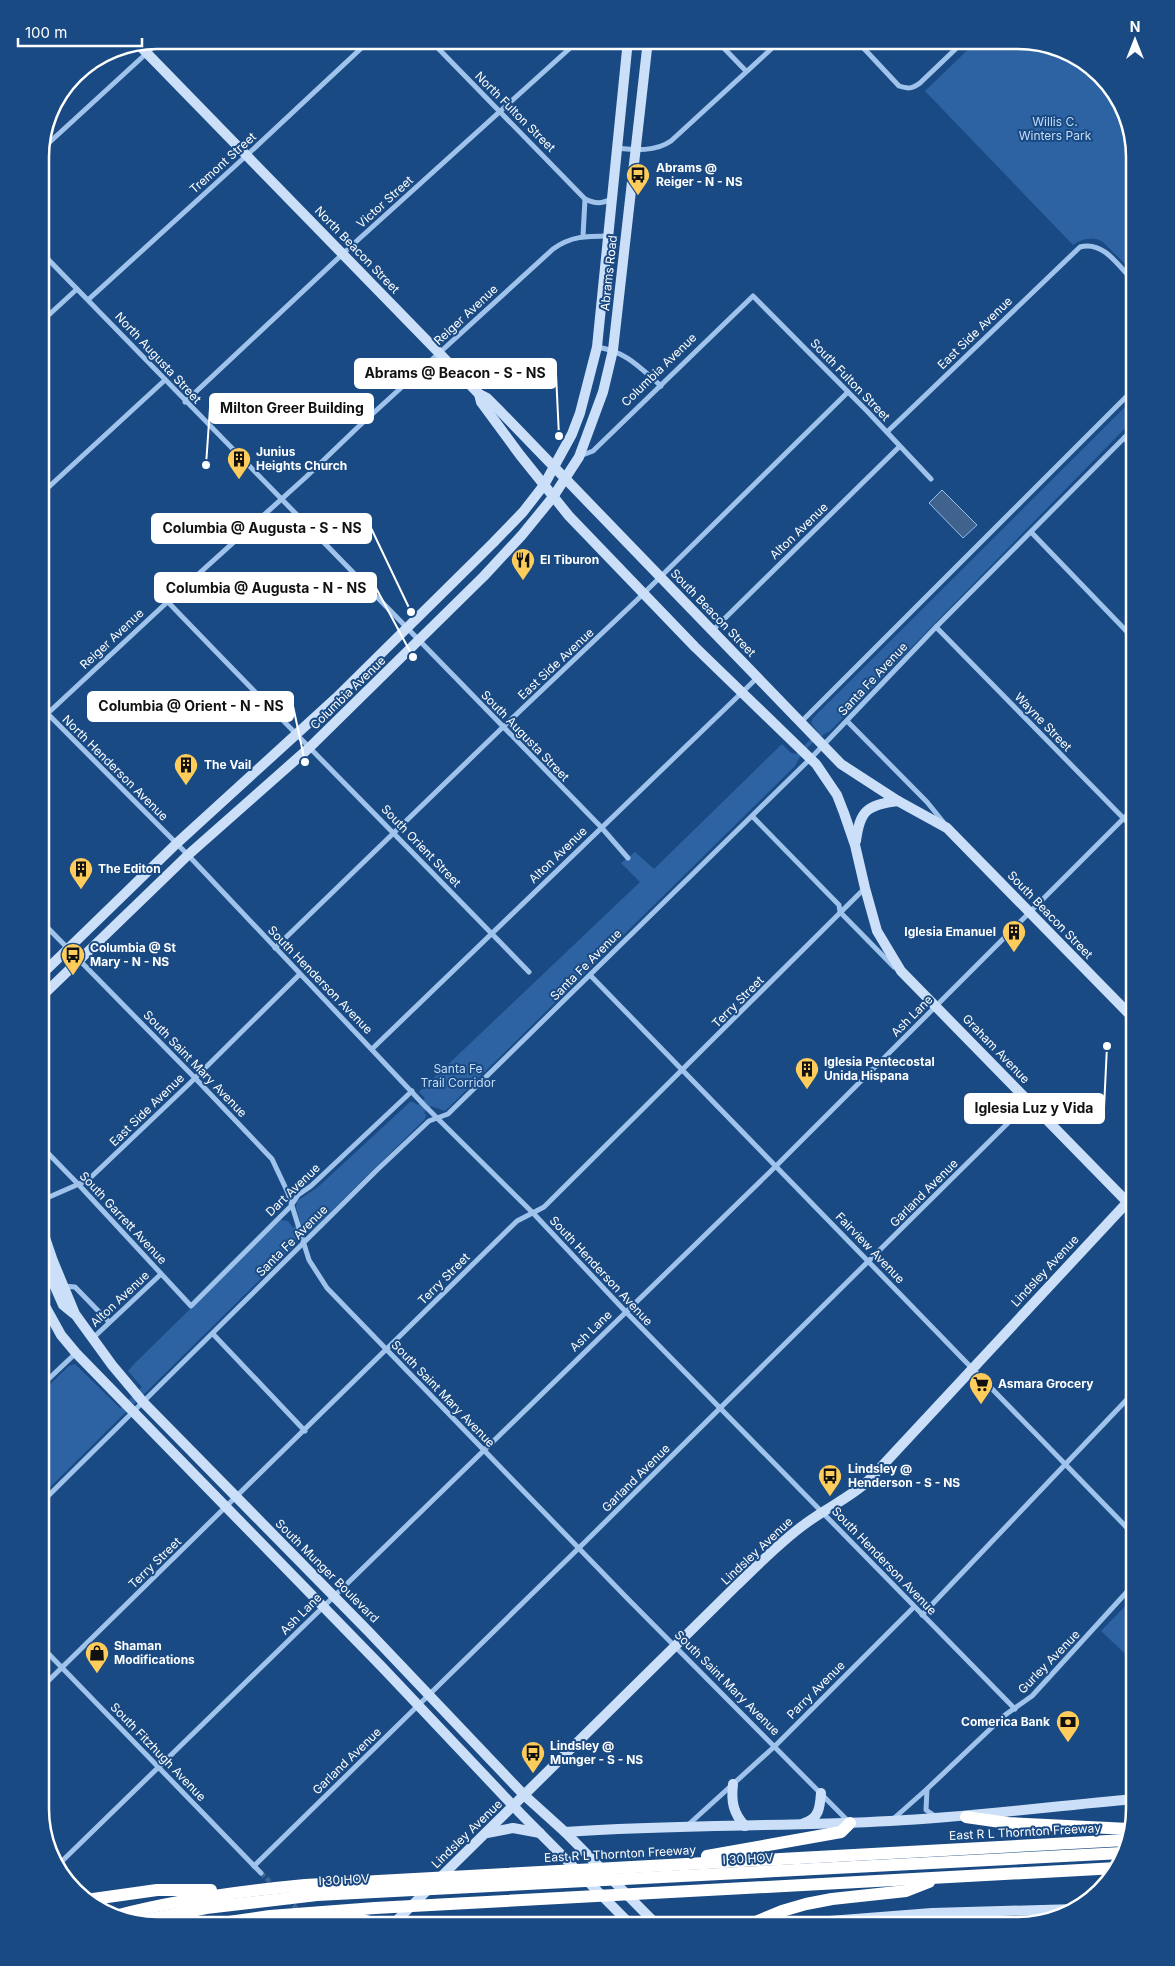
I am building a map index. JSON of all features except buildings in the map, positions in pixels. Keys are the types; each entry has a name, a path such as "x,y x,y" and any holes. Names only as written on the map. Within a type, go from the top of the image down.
{"highway":[{"path":"966,1817 1008,1823 1124,1829"},
{"path":"665,1864 841,1832 850,1823"},
{"name":"East R L Thornton Freeway","path":"129,1914 183,1901 246,1891 305,1885 1122,1840"},
{"name":"I 30 HOV","path":"639,1880 1117,1852"},
{"name":"I 30 HOV","path":"162,1917 190,1911 319,1897 1115,1857"},
{"path":"263,1917 375,1908 1108,1868"},
{"path":"768,1917 806,1904 846,1897 906,1891 941,1878"},
{"path":"96,1899 157,1890 246,1891"},
{"name":"I 30 HOV","path":"184,1917 259,1903"},
{"path":"329,1911 352,1917"}],"main road":[{"name":"Abrams Road","path":"544,485 572,434 580,413 597,347 627,49"},
{"name":"Abrams Road","path":"553,497 579,457 603,392 613,350 647,49"},
{"name":"North Beacon Street","path":"144,50 479,394 481,402 492,418 544,485"},
{"path":"608,236 626,228"},
{"name":"South Beacon Street","path":"479,394 500,411 841,764 898,801 947,828 1126,1011"},
{"path":"544,485 643,594 811,758"},
{"name":"Columbia Avenue","path":"49,967 176,844 296,736 406,629 512,524 544,485"},
{"name":"Columbia Avenue","path":"49,989 188,856 309,748 502,557 553,497"},
{"name":"Graham Avenue","path":"811,758 837,795 855,845 877,931 901,972 1126,1201"},
{"path":"855,845 860,821 870,807 881,803 898,801"},
{"name":"Lindsley Avenue","path":"400,1917 791,1535 869,1480 1126,1203"},
{"name":"South Munger Boulevard","path":"49,1248 75,1314 143,1402 430,1694 524,1796 565,1832 650,1917"},
{"path":"49,1273 64,1305 75,1314"},
{"path":"49,1313 61,1335 76,1353 623,1917"},
{"path":"733,1784 733,1806 739,1819 745,1826"},
{"path":"798,1825 811,1822 816,1816 822,1793"},
{"name":"East R L Thornton Freeway","path":"565,1832 639,1827 798,1825 966,1817 1126,1799"},
{"path":"486,1833 513,1828 540,1833"},
{"path":"885,1917 932,1913 1059,1909"}],"street":[{"path":"50,141 151,49"},
{"name":"Tremont Street","path":"88,299 360,49"},
{"name":"North Fulton Street","path":"439,49 585,199"},
{"name":"Victor Street","path":"185,402 343,254 569,49"},
{"path":"724,49 746,72"},
{"path":"617,148 653,150 663,147 771,49"},
{"path":"864,49 899,86 908,89 920,84 956,49"},
{"path":"583,236 585,199 596,204 612,199"},
{"name":"Reiger Avenue","path":"49,712 167,601 281,500 553,249 564,241 583,236 608,236"},
{"name":"East Side Avenue","path":"887,432 1077,249 1086,245 1099,247 1126,274"},
{"name":"North Augusta Street","path":"49,260 406,629"},
{"path":"49,315 77,289"},
{"name":"South Fulton Street","path":"753,296 931,479"},
{"name":"Columbia Avenue","path":"579,457 593,451 753,296"},
{"path":"597,347 613,350 632,361 661,386"},
{"path":"49,487 165,380"},
{"name":"East Side Avenue","path":"275,948 643,594 848,392"},
{"name":"Santa Fe Avenue","path":"801,722 1126,397"},
{"name":"Santa Fe Avenue","path":"49,1495 428,1121 448,1114 590,976 823,746 936,627 1124,438"},
{"name":"Alton Avenue","path":"713,630 899,447"},
{"path":"1031,532 1126,631"},
{"name":"South Orient Street","path":"167,601 296,736 394,833 529,972"},
{"name":"Wayne Street","path":"936,627 1124,818"},
{"name":"South Augusta Street","path":"406,629 601,827 628,858"},
{"name":"Alton Avenue","path":"372,1049 758,676"},
{"name":"North Henderson Avenue","path":"49,716 176,844"},
{"name":"South Beacon Street","path":"847,721 927,802 947,828"},
{"name":"Graham Avenue","path":"752,816 839,905 840,912 901,972"},
{"name":"Ash Lane","path":"62,1861 776,1166 1124,818"},
{"name":"South Henderson Avenue","path":"176,844 438,1118 534,1214 626,1312 1015,1709"},
{"name":"Terry Street","path":"49,1680 306,1431 517,1221 544,1208 865,888"},
{"name":"South Saint Mary Avenue","path":"49,929 272,1159 281,1175 303,1244 318,1276 327,1288 483,1450 850,1823"},
{"name":"East Side Avenue","path":"49,1197 88,1180 300,974"},
{"name":"Fairview Avenue","path":"590,976 1126,1527"},
{"name":"Dart Avenue","path":"191,1306 291,1206 298,1195 311,1186 412,1091"},
{"name":"Garland Avenue","path":"254,1866 1029,1102"},
{"name":"South Garrett Avenue","path":"49,1154 191,1306"},
{"name":"Alton Avenue","path":"92,1338 161,1274"},
{"path":"63,1286 75,1287 110,1322"},
{"path":"213,1334 306,1431"},
{"path":"49,1379 76,1353"},
{"path":"922,1615 1126,1400"},
{"name":"Gurley Avenue","path":"890,1821 927,1789 1005,1715 1032,1696 1126,1593"},
{"name":"Parry Avenue","path":"687,1827 775,1746 914,1607"},
{"name":"South Fitzhugh Avenue","path":"49,1655 261,1873"},
{"path":"927,1789 926,1810 940,1818"},
{"path":"995,1917 1002,1910"},
{"path":"932,1913 936,1917"}],"green space":[{"name":"Willis C. Winters Park","path":"969,49 1026,49 1040,51 1066,60 1090,75 1108,97 1123,129 1126,156 1126,265 1099,240 1088,239 1073,245 925,91"},
{"name":"Santa Fe Trail Corridor","path":"1126,406 1126,427 830,731 810,746 801,755 795,766 445,1111 431,1106 424,1112 426,1115 425,1119 311,1231 304,1230 296,1238 297,1243 49,1488 49,1385 69,1366 75,1364 120,1408 142,1387 128,1371 134,1364 281,1220 288,1221 293,1228 300,1221 296,1207 297,1201 318,1187 410,1102 418,1105 425,1098 419,1092 640,882 621,863 635,852 654,869 782,744 791,753 796,754 818,732 811,723 813,718"},
{"path":"1126,1605 1126,1655 1101,1631"}],"shaded area":[{"path":"942,490 977,525 963,538 929,503"}],"tunnel":[{"path":"261,1873 275,1887"},
{"path":"288,1900 305,1917"}],"place":[{"name":"Abrams @ Reiger - N - NS","path":"638,196"},
{"name":"Abrams @ Beacon - S - NS","path":"559,436"},
{"name":"Milton Greer Building","path":"206,465"},
{"name":"Junius Heights Church","path":"239,480"},
{"name":"El Tiburon","path":"523,581"},
{"name":"Columbia @ Augusta - S - NS","path":"411,612"},
{"name":"Columbia @ Augusta - N - NS","path":"413,657"},
{"name":"Columbia @ Orient - N - NS","path":"305,762"},
{"name":"The Vail","path":"186,786"},
{"name":"The Editon","path":"81,890"},
{"name":"Iglesia Emanuel","path":"1014,953"},
{"name":"Columbia @ St Mary - N - NS","path":"73,976"},
{"name":"Iglesia Luz y Vida","path":"1107,1046"},
{"name":"Iglesia Pentecostal Unida Hispana","path":"807,1090"},
{"name":"Asmara Grocery","path":"981,1405"},
{"name":"Lindsley @ Henderson - S - NS","path":"830,1497"},
{"name":"Shaman Modifications","path":"97,1674"},
{"name":"Comerica Bank","path":"1068,1743"},
{"name":"Lindsley @ Munger - S - NS","path":"533,1774"}]}
